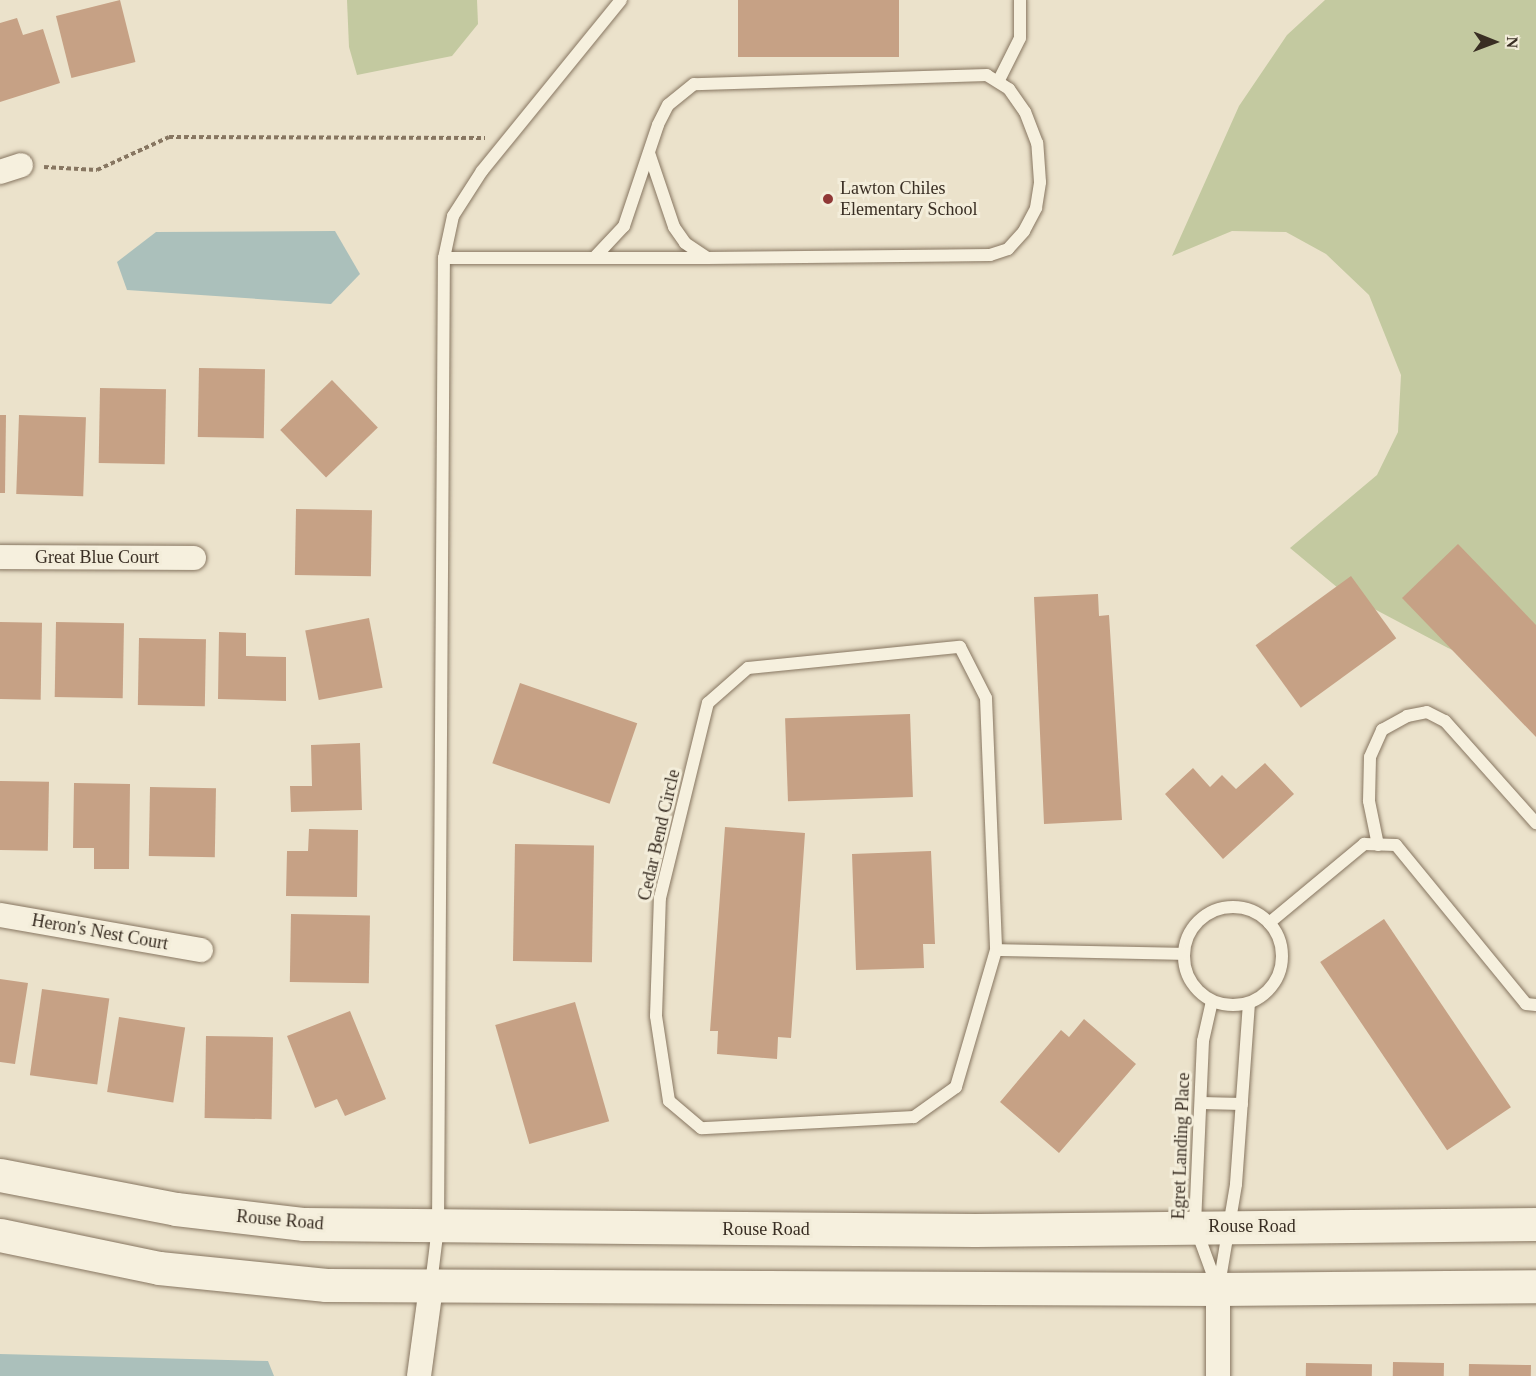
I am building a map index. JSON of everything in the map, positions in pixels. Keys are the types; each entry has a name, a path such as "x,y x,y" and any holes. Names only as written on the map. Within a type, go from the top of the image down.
{"street":[{"name":"Great Blue Court","path":"0,556 194,558"},
{"name":"Heron's Nest Court","path":"0,915 201,950"},
{"name":"Rouse Road","path":"0,1175 176,1209 304,1224 438,1227 975,1230 1536,1224"},
{"path":"0,1235 159,1268 326,1285 1218,1289 1536,1286"},
{"path":"418,1376 431,1287"},
{"path":"1218,1289 1218,1376"}],"lane":[{"path":"431,1287 438,1227 444,258 453,216 510,138 621,0"},
{"path":"999,80 1020,38 1020,0"},
{"path":"444,258 594,258 707,258 990,255 1008,249 1024,231 1036,208 1040,182 1032,127 999,80 987,75 694,84 668,105 624,226 594,258"},
{"path":"649,152 674,227 685,243 707,258"},
{"name":"Cedar Bend Circle","path":"960,647 986,698 996,950 956,1087 914,1117 701,1128 669,1101 656,1016 660,898 708,704 748,668 960,647"},
{"path":"1378,845 1370,801 1370,757 1382,730 1407,716 1427,712 1444,721 1536,823"},
{"path":"1269,923 1364,844 1396,845 1526,1004 1536,1005"},
{"path":"1236,907 1254,912 1269,923 1279,940 1282,959 1277,978 1266,993 1249,1003 1230,1006 1212,1001 1196,990 1186,973 1184,954 1194,927 1216,910 1236,907"},
{"path":"996,950 1184,954"},
{"name":"Egret Landing Place","path":"1212,1001 1203,1041 1201,1103 1218,1289"},
{"name":"Egret Landing Place","path":"1218,1289 1211,1226 1235,1189 1249,1003"},
{"path":"1201,1103 1242,1104"}],"path":[{"path":"10,169 97,171 169,137 510,138"}],"green space":[{"path":"347,0 477,0 478,24 452,56 357,75 349,47"},
{"path":"1325,0 1536,0 1536,686 1448,648 1344,593 1290,548 1377,475 1398,432 1401,375 1369,295 1326,254 1286,232 1232,231 1172,256 1239,106 1287,35"}],"water":[{"path":"335,231 360,274 331,304 127,290 117,262 156,232"},
{"path":"0,1354 268,1361 274,1376 0,1376"}],"building":[{"path":"120,0 135,62 71,78 56,16"},
{"path":"738,0 899,0 899,57 738,57"},
{"path":"17,18 23,35 43,29 60,83 0,102 0,23"},
{"path":"199,368 265,369 264,438 198,437"},
{"path":"332,380 378,427 326,477 280,430"},
{"path":"100,388 166,389 165,464 99,463"},
{"path":"0,415 6,415 5,493 0,493"},
{"path":"19,415 86,417 83,496 16,494"},
{"path":"296,509 372,510 371,576 295,575"},
{"path":"1458,544 1536,625 1536,737 1402,598"},
{"path":"1351,576 1396,638 1301,708 1256,645"},
{"path":"1098,594 1099,616 1109,615 1122,820 1044,824 1034,597"},
{"path":"369,618 383,688 319,700 305,630"},
{"path":"0,622 42,623 41,700 0,699"},
{"path":"56,622 124,623 123,698 55,697"},
{"path":"219,632 246,633 246,656 286,657 286,701 218,699"},
{"path":"139,638 206,639 205,706 138,705"},
{"path":"520,683 637,723 610,804 492,763"},
{"path":"910,714 913,797 788,801 785,718"},
{"path":"360,743 362,810 291,812 290,786 312,786 311,745"},
{"path":"1265,763 1294,794 1223,859 1165,794 1193,768 1210,787 1222,775 1236,789"},
{"path":"0,781 49,782 48,851 0,850"},
{"path":"74,783 130,784 129,869 94,869 94,848 73,848"},
{"path":"150,787 216,788 215,857 149,856"},
{"path":"725,827 805,833 791,1038 778,1037 777,1059 717,1054 718,1031 710,1031"},
{"path":"309,829 358,830 357,897 286,896 287,851 308,851"},
{"path":"515,844 594,845 592,962 513,961"},
{"path":"931,851 935,944 923,944 924,968 856,970 852,854"},
{"path":"291,914 370,915 369,983 290,982"},
{"path":"1384,919 1511,1107 1447,1150 1320,962"},
{"path":"0,979 28,983 15,1064 0,1062"},
{"path":"42,989 109,998 97,1085 30,1075"},
{"path":"575,1002 609,1121 529,1144 495,1025"},
{"path":"350,1011 386,1099 345,1116 337,1099 315,1108 287,1036"},
{"path":"119,1017 185,1027 173,1103 107,1092"},
{"path":"1084,1019 1136,1064 1059,1153 1000,1102 1061,1030 1069,1037"},
{"path":"206,1036 273,1037 272,1119 205,1118"},
{"path":"1393,1362 1444,1363 1444,1376 1393,1376"},
{"path":"1306,1363 1372,1364 1372,1376 1306,1376"},
{"path":"1469,1364 1531,1365 1531,1376 1469,1376"}],"place":[{"name":"Lawton Chiles Elementary School","path":"828,199"}]}
